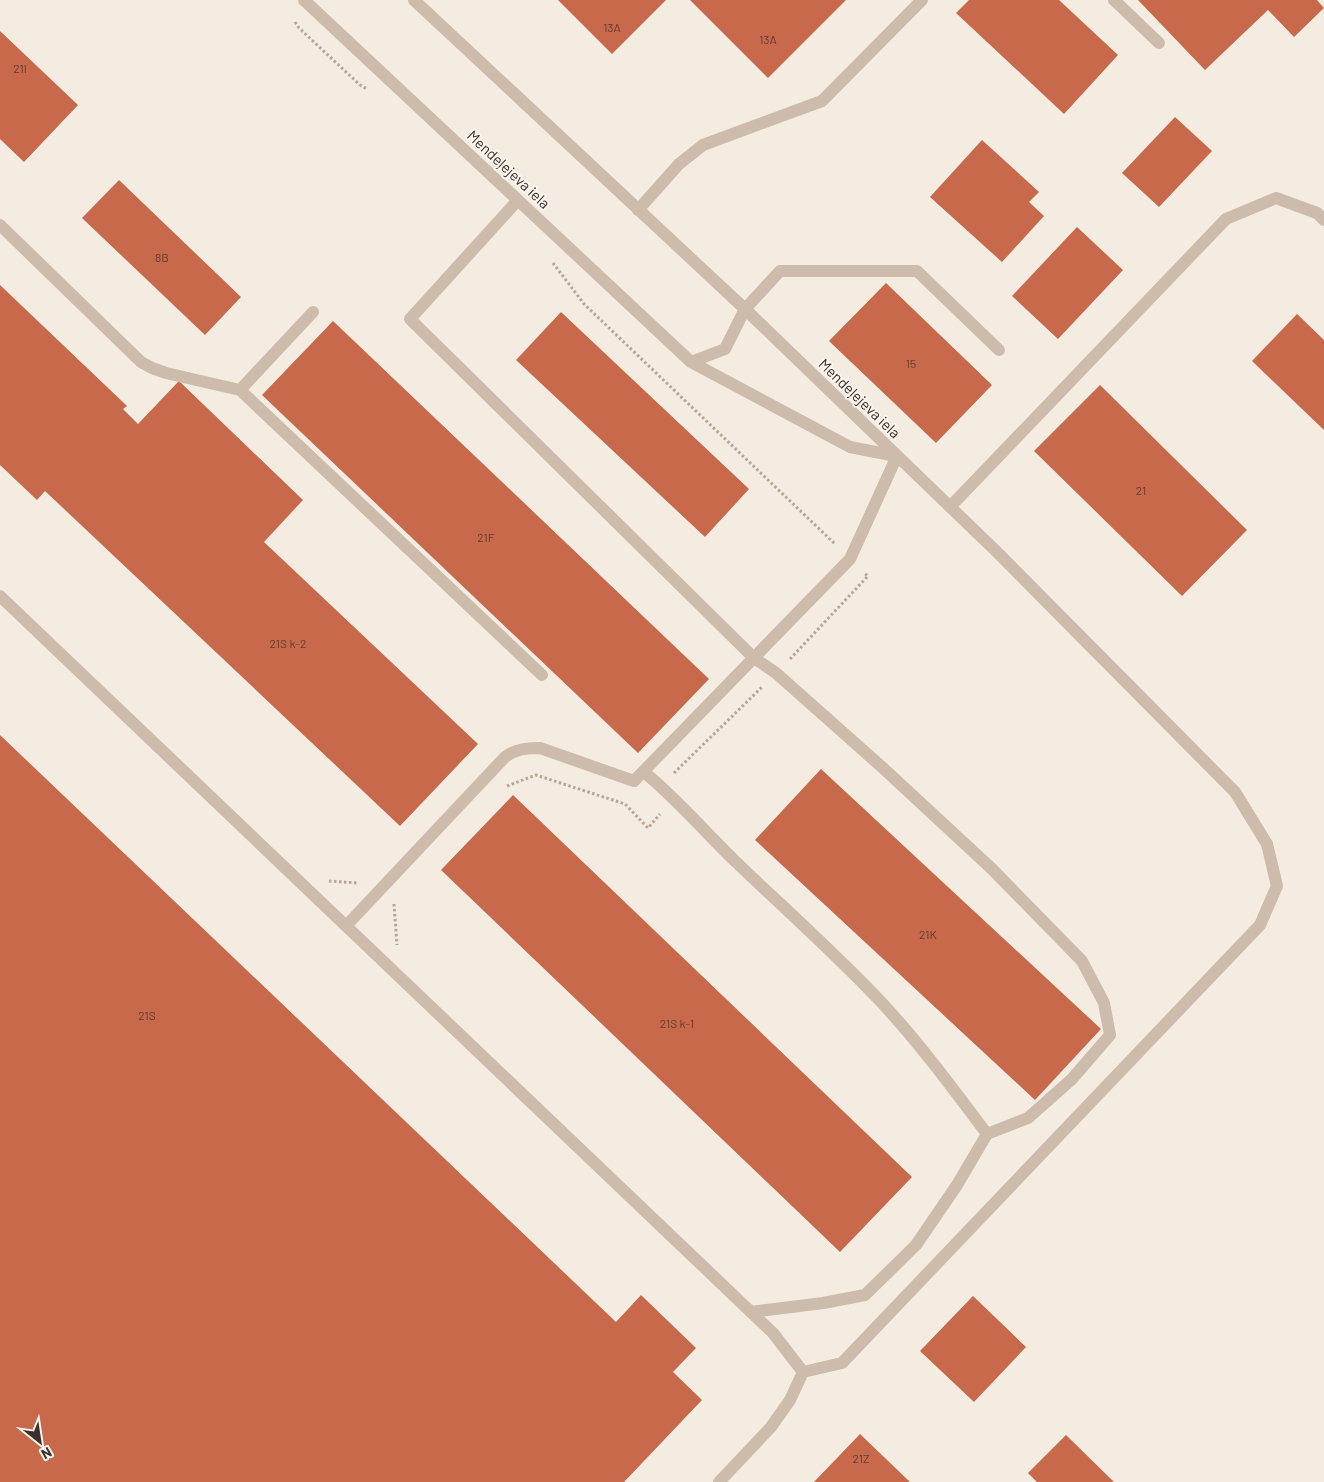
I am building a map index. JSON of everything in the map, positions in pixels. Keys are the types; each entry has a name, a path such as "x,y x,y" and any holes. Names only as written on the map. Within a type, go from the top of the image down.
{"street":[{"name":"Mendeļejeva iela","path":"304,0 691,362 850,448 897,456"},
{"name":"Mendeļejeva iela","path":"414,0 745,309 897,456"},
{"path":"638,210 679,164 703,145 822,101 922,0"},
{"path":"1114,0 1159,43"},
{"path":"950,507 1226,219 1276,198 1317,213 1324,220"},
{"path":"518,200 410,319 754,658 776,673 798,692 992,869 1082,961 1104,1003 1110,1035 1072,1079 1028,1118 987,1134 957,1184 916,1245 865,1296 751,1312"},
{"path":"0,225 141,362 166,373 240,390 542,675"},
{"path":"691,362 725,349 745,309 780,271 917,271 999,350"},
{"path":"240,390 313,312"},
{"path":"346,926 505,757 514,751 526,748 540,748 634,781 850,559 897,456 1003,558 1235,792 1267,844 1277,886 1260,925 842,1363 803,1372"},
{"path":"0,596 773,1333 803,1372"},
{"path":"644,772 661,786 733,859 884,1005 955,1091 987,1134"},
{"path":"720,1482 771,1427 790,1400 803,1372"}],"path":[{"path":"294,21 299,28 360,85 374,92"},
{"path":"550,258 584,304 868,576"}],"building":[{"path":"558,0 666,0 612,54"},
{"path":"690,0 846,0 768,78"},
{"path":"969,0 1059,0 1118,55 1064,114 956,13"},
{"path":"1138,0 1317,0 1324,8 1294,37 1268,10 1205,70"},
{"path":"0,31 78,105 24,162 0,139"},
{"path":"1175,117 1212,151 1159,207 1122,173"},
{"path":"982,140 1039,192 1029,202 1044,216 1002,262 930,197"},
{"path":"119,180 241,297 205,335 82,218"},
{"path":"1077,227 1123,270 1058,339 1012,296"},
{"path":"886,283 992,385 936,443 829,341"},
{"path":"0,285 127,406 123,409 138,424 179,381 303,500 264,542 478,744 400,826 45,491 37,500 0,465"},
{"path":"561,312 749,489 705,537 516,360"},
{"path":"1297,314 1324,340 1324,430 1252,361"},
{"path":"333,321 709,679 638,753 262,395"},
{"path":"1100,385 1247,530 1182,596 1034,451"},
{"path":"0,735 616,1322 641,1295 696,1348 673,1372 702,1400 624,1482 0,1482"},
{"path":"821,769 1101,1029 1035,1100 755,840"},
{"path":"513,795 912,1177 840,1252 441,870"},
{"path":"973,1296 1026,1347 974,1402 920,1351"},
{"path":"860,1434 910,1482 814,1482"},
{"path":"1066,1435 1114,1482 1037,1482 1028,1473"}]}
